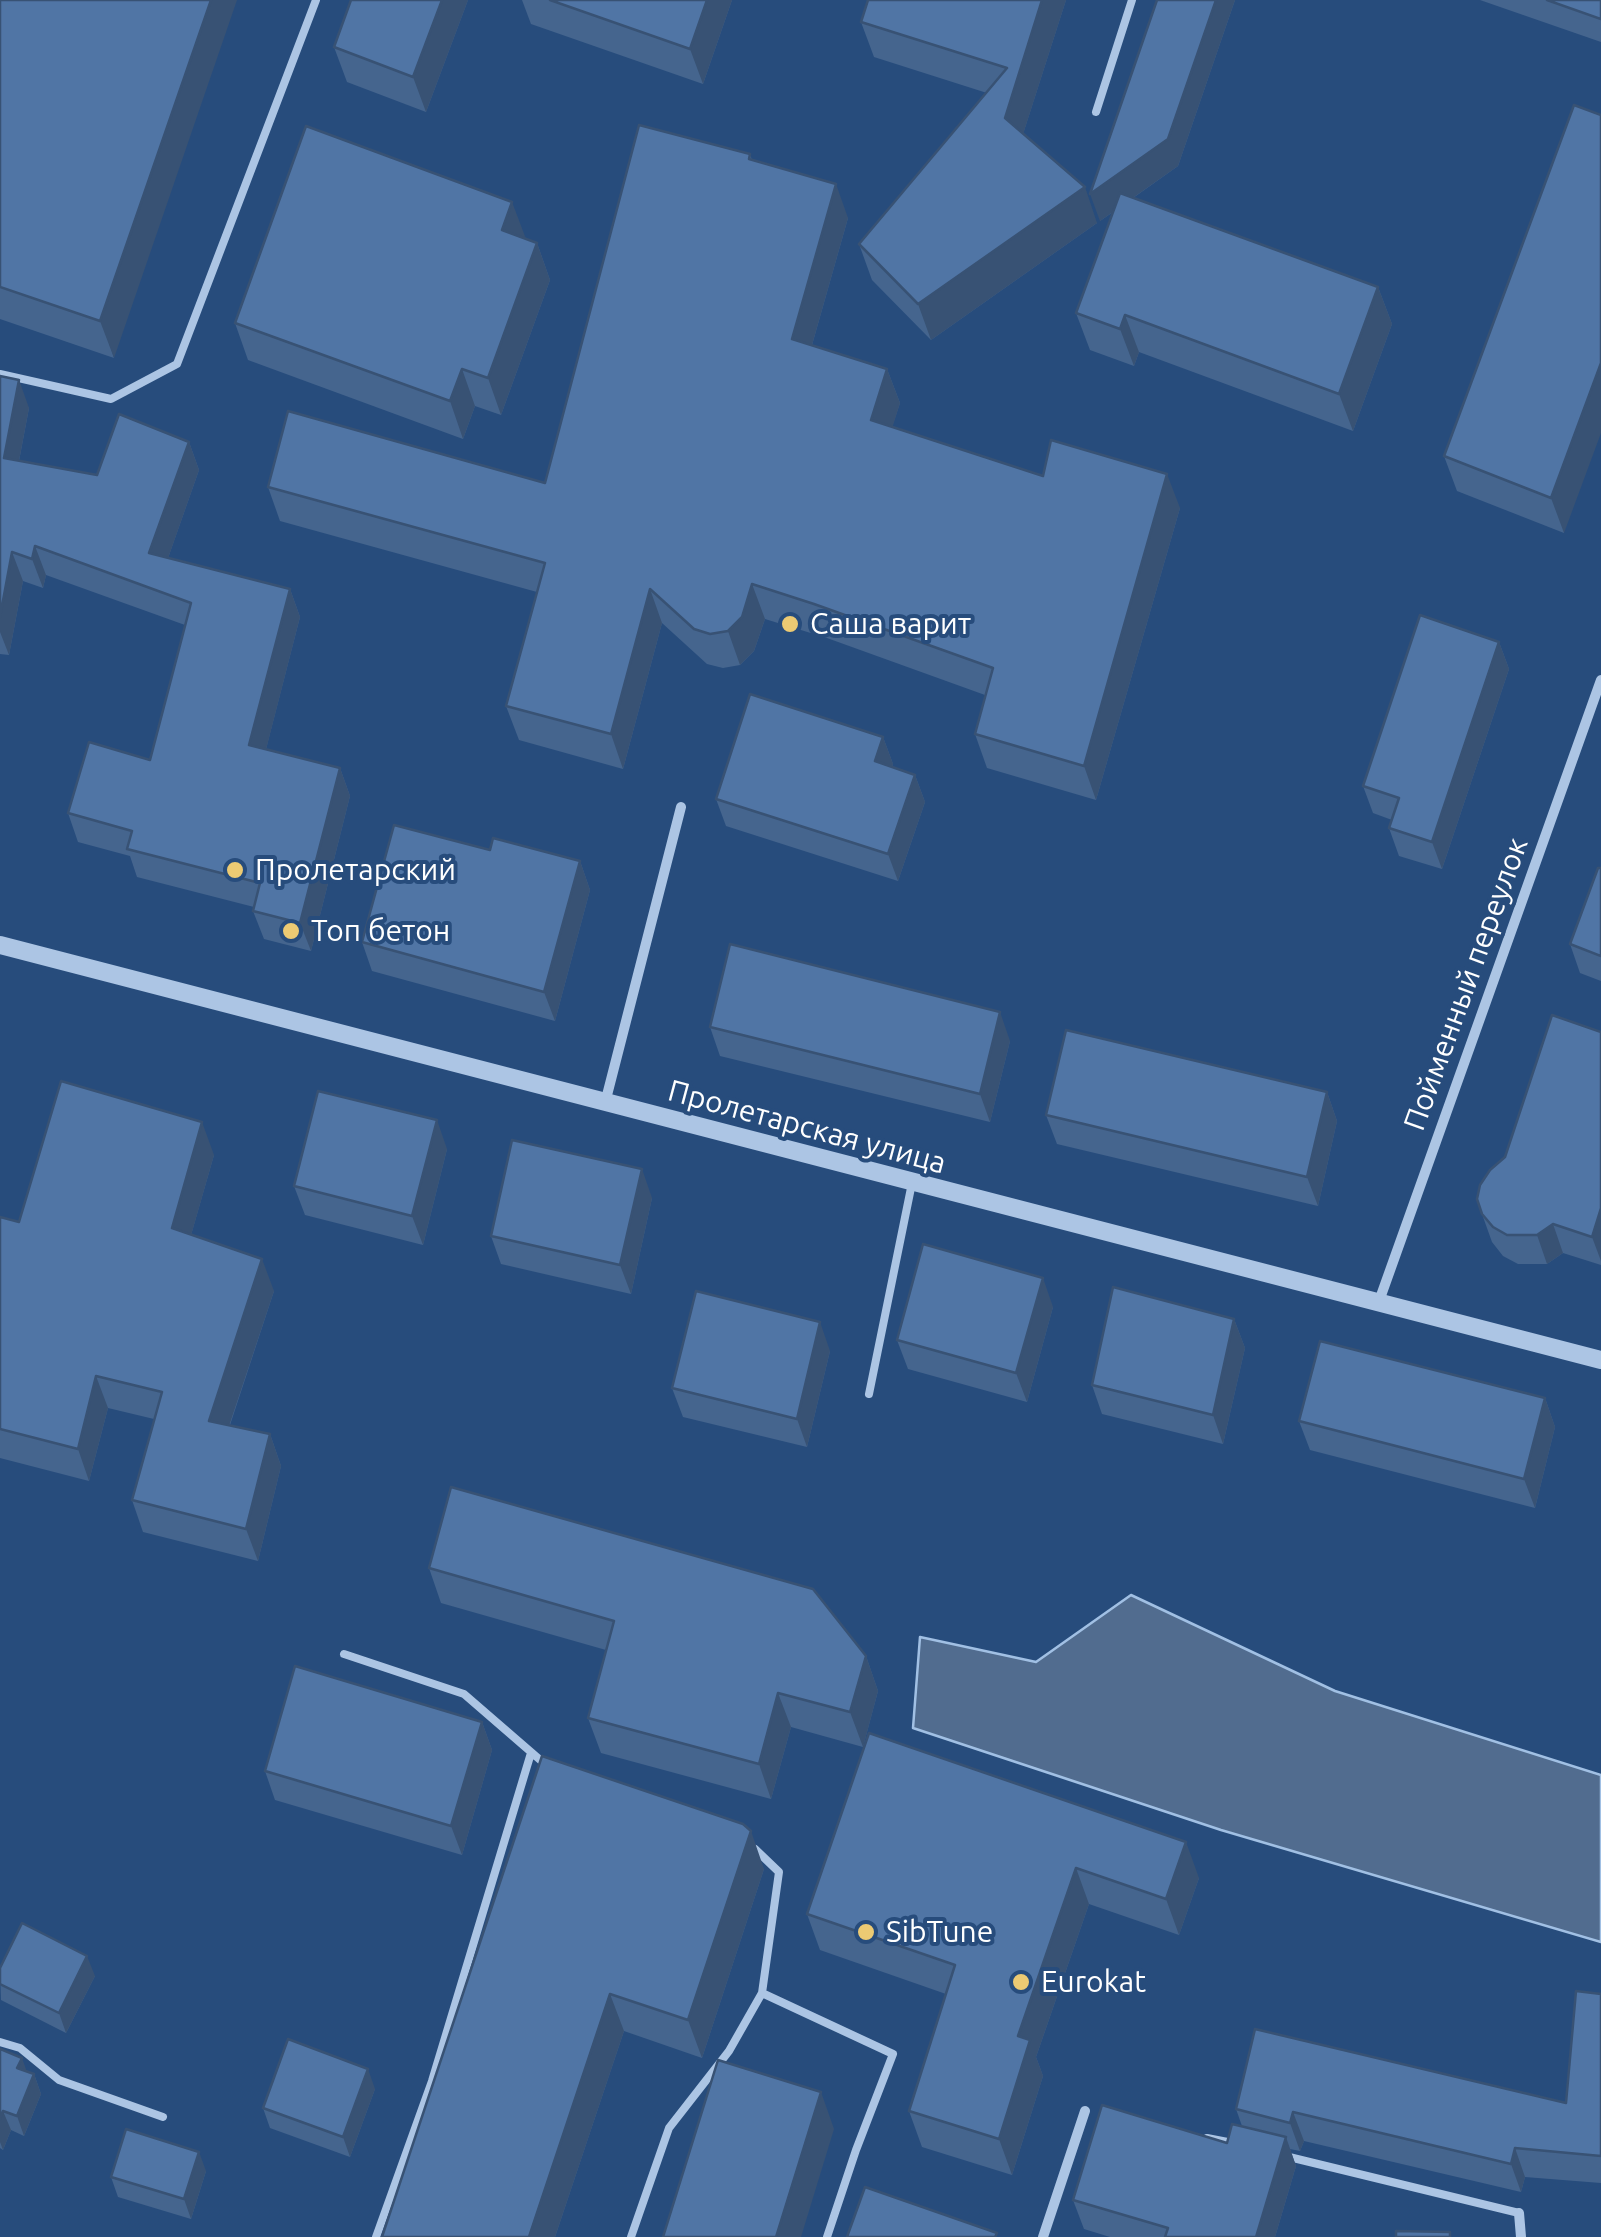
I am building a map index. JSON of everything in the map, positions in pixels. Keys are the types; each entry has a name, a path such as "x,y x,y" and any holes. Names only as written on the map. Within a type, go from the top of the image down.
{"street":[{"name":"Пойменный переулок","path":"1378,1304 1601,680"},
{"path":"605,1103 680,806"},
{"name":"Пролетарская улица","path":"0,945 1601,1360"},
{"path":"1043,2237 1085,2112"},
{"path":"1519,2213 1520,2237"}],"lane":[{"path":"0,374 111,399 177,364 316,0"},
{"path":"1096,112 1132,0"},
{"path":"870,1394 912,1183"},
{"path":"344,1654 464,1694 560,1777"},
{"path":"376,2237 432,2081 532,1752"},
{"path":"631,2237 669,2128 728,2051 762,1993 779,1872 745,1840"},
{"path":"762,1993 893,2054 827,2237"},
{"path":"0,2042 20,2048 59,2080 163,2117"},
{"path":"1085,2112 1103,2115"},
{"path":"1193,2135 1247,2146"},
{"path":"1266,2151 1519,2213"}],"water":[{"path":"1131,1595 1335,1691 1601,1775 1601,1942 1221,1830 913,1728 920,1637 1036,1662"}],"building":[{"path":"0,0 211,0 100,321 0,287"},
{"path":"351,0 442,0 413,77 334,47"},
{"path":"550,0 707,0 690,49"},
{"path":"868,0 1042,0 1005,118 1085,187 918,304 859,244 1007,68 861,22"},
{"path":"1157,0 1216,0 1168,139 1090,194"},
{"path":"1547,0 1601,0 1601,19"},
{"path":"1574,105 1601,115 1601,363 1551,498 1444,456"},
{"path":"639,125 750,154 749,159 836,184 792,339 887,369 871,420 1043,476 1051,440 1167,474 1084,766 975,734 993,668 752,584 742,617 728,631 710,634 694,629 650,589 611,734 506,706 545,563 268,487 288,411 545,483"},
{"path":"306,126 512,202 502,230 537,243 488,378 462,369 450,401 235,323"},
{"path":"1120,193 1378,287 1339,394 1125,315 1120,329 1076,313"},
{"path":"0,376 19,380 4,458 97,475 119,414 189,442 149,553 290,589 249,745 340,768 300,923 253,911 260,883 127,849 132,831 68,813 89,742 150,760 191,603 35,546 32,559 12,552 0,617"},
{"path":"1420,615 1499,642 1432,842 1389,828 1399,798 1363,786"},
{"path":"750,694 883,737 875,761 915,775 888,854 716,799"},
{"path":"394,825 490,850 493,838 580,861 544,992 362,942"},
{"path":"1601,868 1601,956 1570,944"},
{"path":"730,944 1000,1012 980,1094 710,1027"},
{"path":"1552,1015 1601,1032 1601,1208 1592,1237 1553,1224 1537,1235 1507,1235 1482,1214 1477,1199 1490,1170 1505,1157"},
{"path":"1066,1030 1327,1092 1307,1177 1046,1115"},
{"path":"61,1081 202,1122 172,1228 262,1259 209,1421 270,1434 246,1529 132,1500 162,1392 96,1376 78,1449 0,1429 0,1217 19,1222"},
{"path":"318,1091 437,1120 412,1216 294,1186"},
{"path":"512,1140 642,1169 620,1265 491,1236"},
{"path":"923,1244 1043,1278 1016,1373 897,1340"},
{"path":"1113,1287 1234,1319 1213,1415 1092,1385"},
{"path":"696,1291 820,1322 797,1419 672,1388"},
{"path":"1320,1341 1545,1398 1524,1479 1299,1421"},
{"path":"451,1487 813,1589 866,1656 850,1712 778,1693 759,1764 588,1718 614,1621 429,1568"},
{"path":"295,1666 482,1722 451,1826 265,1771"},
{"path":"869,1733 1186,1842 1166,1899 1076,1868 1018,2036 1030,2040 999,2139 909,2111 955,1965 807,1914"},
{"path":"542,1756 743,1824 751,1831 688,2020 610,1994 529,2237 382,2237"},
{"path":"22,1923 87,1956 59,2013 0,1984 0,1968"},
{"path":"1576,1991 1601,1994 1601,2156 1515,2148 1511,2164 1293,2112 1290,2123 1236,2109 1255,2029 1566,2103"},
{"path":"288,2039 368,2069 343,2137 263,2108"},
{"path":"0,2049 22,2058 17,2068 34,2074 17,2116 3,2111 0,2119"},
{"path":"718,2060 821,2092 776,2237 663,2237"},
{"path":"1102,2105 1227,2143 1232,2124 1286,2137 1256,2237 1165,2237 1168,2228 1073,2200"},
{"path":"126,2129 199,2152 184,2199 111,2177"},
{"path":"865,2187 997,2233 995,2237 847,2237"},
{"path":"1396,2231 1450,2232 1450,2237 1396,2237"}],"place":[{"name":"Саша варит","path":"790,624"},
{"name":"Пролетарский","path":"235,870"},
{"name":"Топ бетон","path":"291,931"},
{"name":"SibTune","path":"866,1932"},
{"name":"Eurokat","path":"1021,1982"}]}
